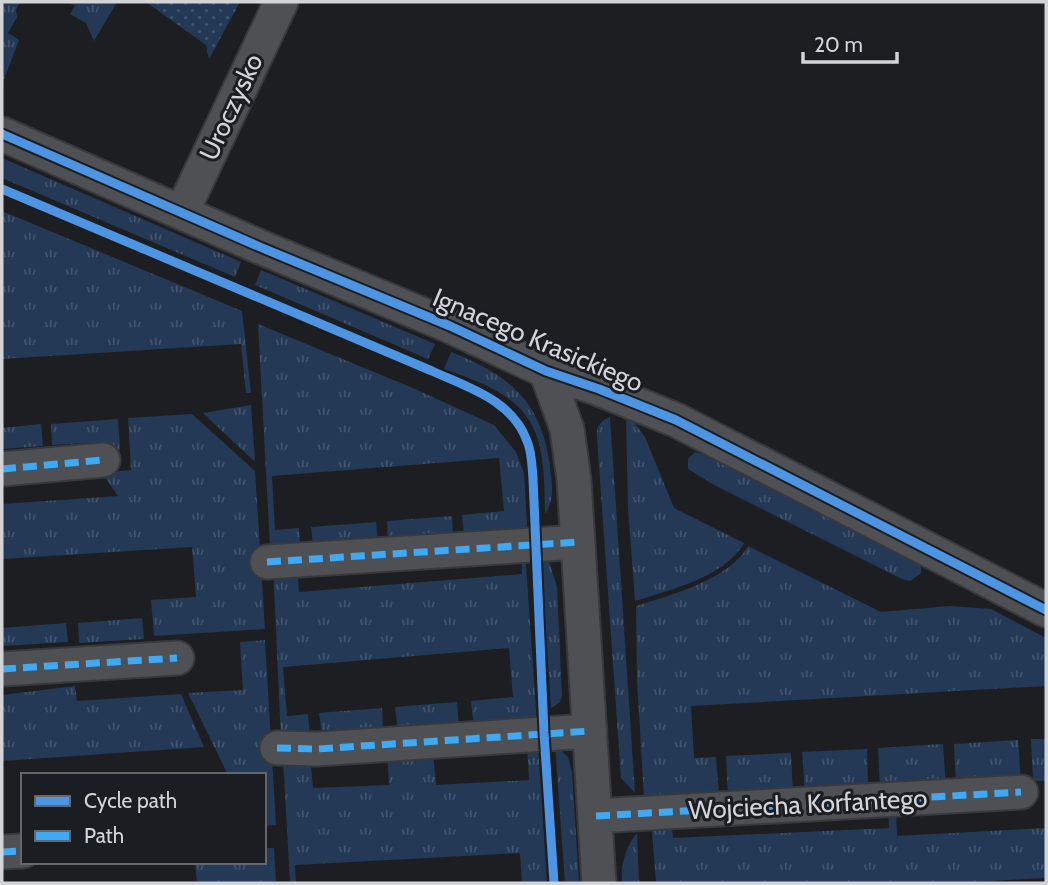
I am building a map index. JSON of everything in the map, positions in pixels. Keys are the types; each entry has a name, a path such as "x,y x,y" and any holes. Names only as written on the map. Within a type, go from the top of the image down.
{"street":[{"name":"Uroczysko","path":"182,212 281,2"},
{"name":"Ignacego Krasickiego","path":"2,134 450,326 546,371 676,419 1046,610"},
{"path":"546,371 567,429 574,480 600,883"},
{"path":"2,469 103,460"},
{"path":"267,562 578,542"},
{"path":"2,668 177,657"},
{"path":"277,748 317,749 590,731"},
{"name":"Wojciecha Korfantego","path":"596,816 1021,792"},
{"path":"2,852 21,851"}],"green space":[{"path":"2,2 20,2 16,10 17,17 8,33 19,40 3,82"},
{"path":"68,2 117,2 94,41 86,23 70,14 75,6"},
{"path":"146,2 240,2 209,59 206,45"},
{"path":"2,158 241,262 235,277 2,178"},
{"path":"2,211 242,311 251,393 246,393 241,344 2,359"},
{"path":"261,270 435,344 428,359 255,285"},
{"path":"258,324 494,425 516,452 524,473 528,539 464,535 462,515 504,511 499,458 272,476 275,530 299,528 300,544 270,546"},
{"path":"451,352 490,370 506,381 530,408 546,444 550,467 552,497 545,514 542,457 537,436 528,418 497,391 444,369"},
{"path":"251,405 255,462 203,413"},
{"path":"192,414 255,471 265,629 154,636 151,600 196,597 192,547 2,559 2,504 118,496 102,473 131,470 128,418"},
{"path":"610,417 635,793 621,778 597,437 599,425"},
{"path":"118,419 120,450 102,452 101,442 52,445 51,424"},
{"path":"626,419 634,422 645,437 674,508 744,543 724,565 695,581 635,601 628,509"},
{"path":"41,424 43,446 2,449 2,428"},
{"path":"695,452 719,459 916,561 921,567 921,573 910,581 902,579 716,486 688,469 688,459"},
{"path":"452,516 453,535 388,540 387,521"},
{"path":"376,522 378,541 313,545 311,527"},
{"path":"748,546 881,612 950,606 991,609 1046,638 1046,686 691,706 694,758 716,757 719,797 644,798 636,606 714,577 739,558"},
{"path":"521,549 525,551 537,724 474,728 471,701 513,697 509,648 283,667 287,716 308,714 310,737 281,740 273,565 297,564 299,592 522,574"},
{"path":"541,553 548,558 557,587 562,696 560,702 551,708"},
{"path":"142,618 144,639 79,643 78,623"},
{"path":"66,623 68,642 3,646 2,628"},
{"path":"265,640 276,825 266,826 266,773 227,773 188,693 243,690 240,642"},
{"path":"75,686 77,701 181,694 204,747 2,761 2,695"},
{"path":"457,702 459,728 398,731 395,707"},
{"path":"382,708 383,732 322,736 319,713"},
{"path":"1031,739 1046,739 1046,781 1033,781"},
{"path":"1018,740 1021,780 956,785 954,744"},
{"path":"943,744 946,786 880,788 878,748"},
{"path":"527,745 538,745 547,883 522,883 520,853 295,865 296,883 290,883 283,758 310,756 313,788 389,785 387,753 433,751 436,785 529,780"},
{"path":"555,745 568,757 572,772 579,883 565,883"},
{"path":"867,749 868,788 805,793 802,752"},
{"path":"791,753 793,793 728,797 726,756"},
{"path":"888,808 896,808 897,836 1046,828 1046,878 949,883 656,883 652,831 656,823 671,820 673,838 889,828"},
{"path":"637,833 639,883 622,883 625,856"},
{"path":"266,848 274,848 276,883 197,883 195,864 266,864"}],"marked path":[{"path":"2,469 103,460"},
{"path":"267,562 578,542"},
{"path":"2,669 177,658"},
{"path":"277,748 317,749 590,731"},
{"path":"596,816 1021,792"},
{"path":"2,852 21,851"}],"cycle path":[{"path":"2,134 260,247 450,326 546,371 676,420 1046,610"},
{"path":"2,189 460,383 488,397 511,415 527,441 532,465 544,733 554,883"}]}
